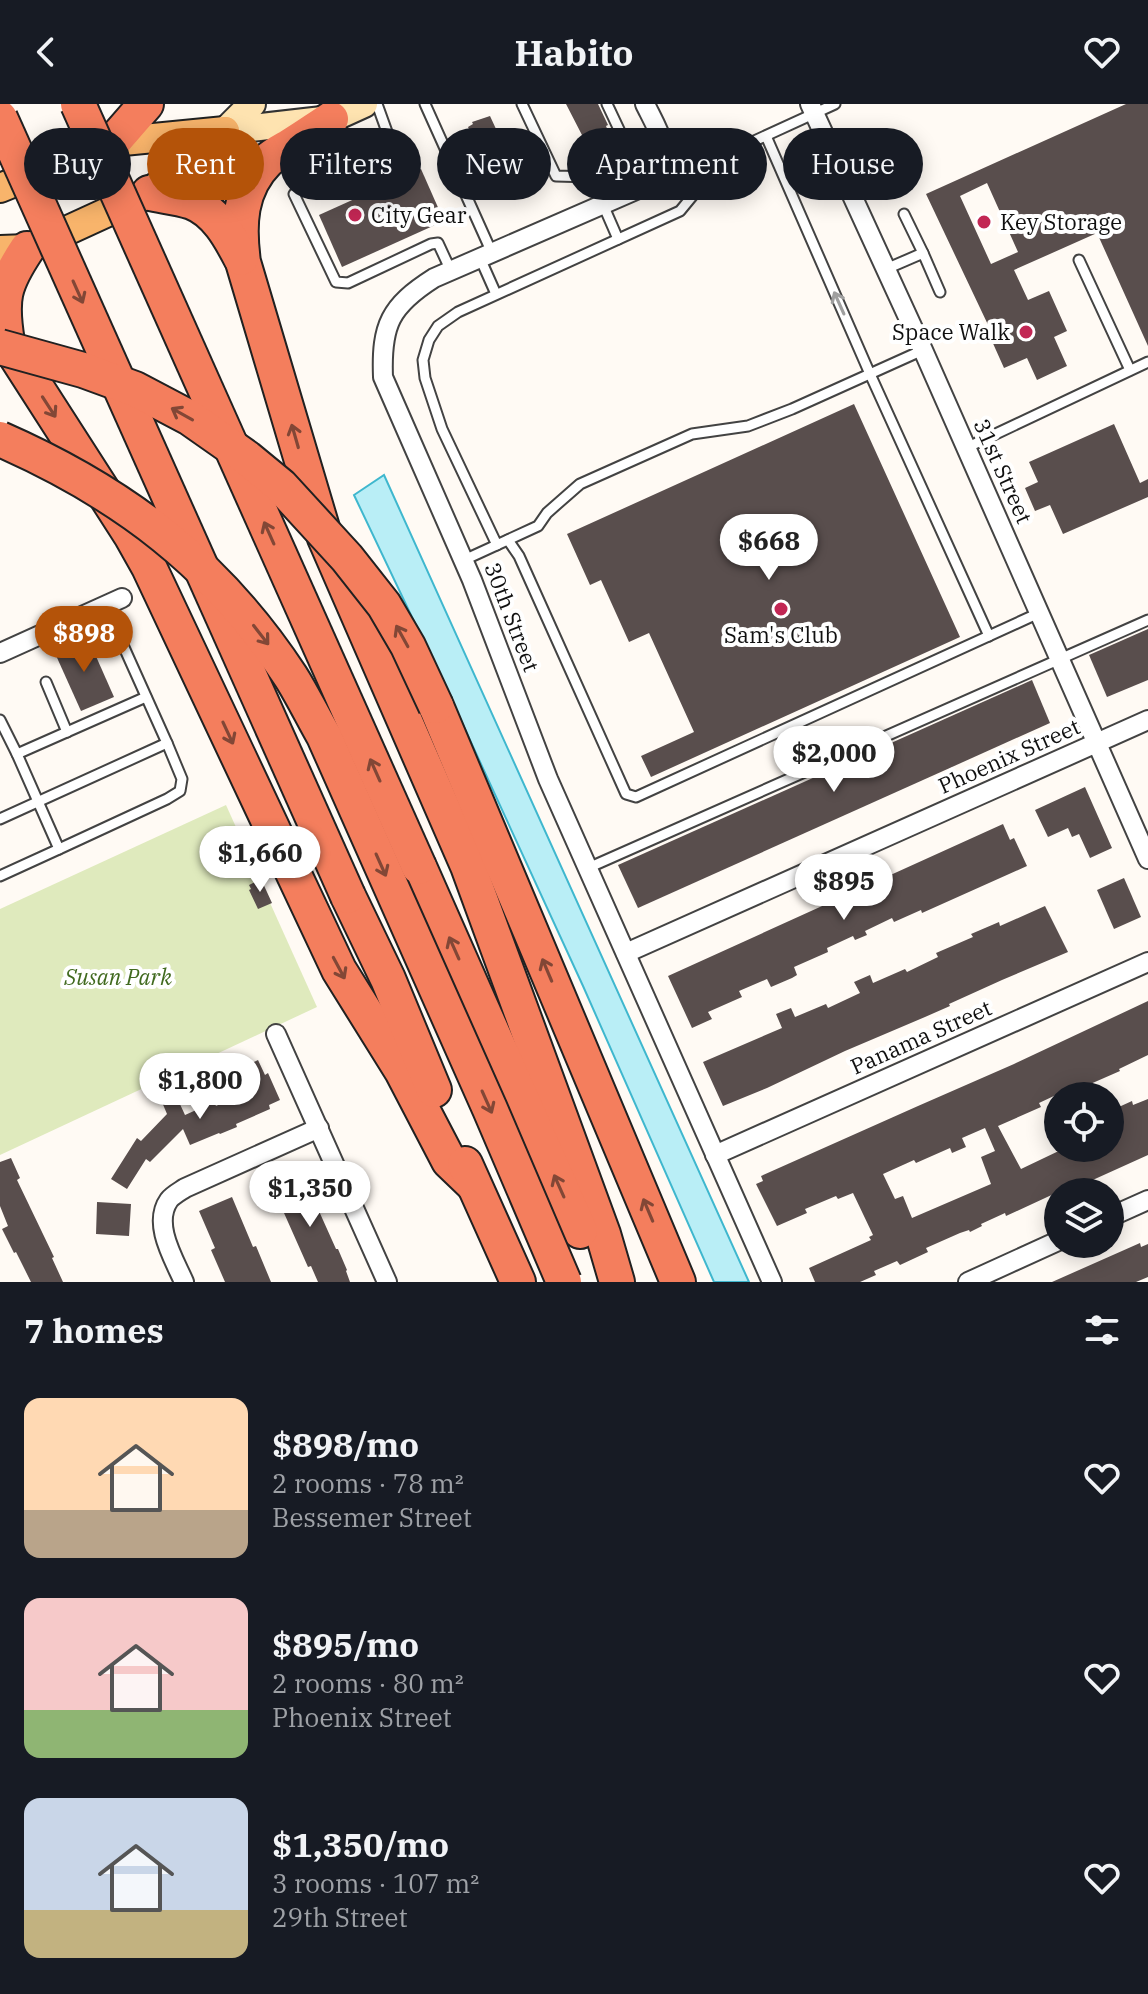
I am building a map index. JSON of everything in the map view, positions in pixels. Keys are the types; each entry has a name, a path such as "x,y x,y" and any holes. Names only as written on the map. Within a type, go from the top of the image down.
{"highway":[{"path":"78,104 603,1282"},
{"path":"125,128 146,104"},
{"path":"0,118 388,979 473,1184 518,1282"},
{"path":"331,119 268,159 254,178 240,212 243,262 325,538 468,866 603,1234 617,1282"},
{"path":"184,200 194,202 217,220 243,262"},
{"path":"13,250 4,298 2,342 131,535 149,567 339,970 402,1071 449,1161 473,1184"},
{"path":"2,342 135,389 190,418 281,486 347,558 384,605 408,646 436,706 678,1282"},
{"path":"0,439 46,459 103,492 182,549 233,601 293,679 324,736 564,1282"}],"main road":[{"path":"228,128 252,104"},
{"path":"252,128 331,119 364,104"},
{"path":"0,188 24,178"},
{"path":"13,250 147,194"}],"street":[{"name":"30th Street","path":"645,104 665,149 665,164 659,176 643,187 434,278 411,293 394,312 387,328 382,346 383,377 464,560 548,779 772,1282"},
{"name":"31st Street","path":"812,109 923,350 1096,743 1142,829 1148,859"},
{"path":"0,653 114,602"},
{"name":"Phoenix Street","path":"626,953 1148,720"},
{"name":"Panama Street","path":"715,1155 1148,962"},
{"path":"276,1034 387,1282"},
{"path":"184,1282 167,1244 163,1211 171,1197 319,1128"},
{"path":"1124,1211 1148,1200"},
{"path":"968,1282 1044,1247"}],"lane":[{"path":"377,104 391,143 385,153 294,194 336,282 348,283 438,243 451,271"},
{"path":"425,104 486,255 496,294"},
{"path":"522,104 556,176 567,176"},
{"path":"607,104 618,128"},
{"path":"767,135 812,109 835,104"},
{"path":"767,138 989,636"},
{"path":"601,200 618,239"},
{"path":"497,545 442,429 425,378 423,360 429,340 438,326 458,312 680,211 689,200"},
{"path":"904,214 940,292"},
{"path":"886,269 923,253"},
{"path":"1079,260 1130,370"},
{"path":"464,560 538,526 547,513 580,484 692,434 748,426 792,409 923,350"},
{"path":"966,448 1148,362"},
{"path":"508,540 519,556 626,794 636,797 1039,613"},
{"path":"0,876 180,791 182,779 146,697 114,602"},
{"path":"588,868 1148,620"},
{"path":"46,682 67,732"},
{"path":"17,754 146,697"},
{"path":"0,720 59,849"},
{"path":"0,819 167,743"}],"green space":[{"name":"Susan Park","path":"226,805 317,1007 0,1155 0,909"}],"water":[{"path":"384,475 749,1282 714,1282 583,986 354,495"}],"building":[{"path":"566,104 598,104 607,128 578,128"},
{"path":"1126,104 1148,104 1148,346 1097,233 1014,270 1028,300 1049,291 1067,331 1054,337 1067,366 1037,380 1027,358 1004,368 987,330 990,329 926,194","holes":["987,183 1018,252 991,264 960,196"]},
{"path":"490,116 496,128 468,128 472,122"},
{"path":"421,169 444,221 342,267 319,215 352,200 421,200"},
{"name":"Sam's Club","path":"854,404 960,637 651,777 641,756 694,732 649,633 629,642 601,580 590,585 567,534"},
{"path":"1114,424 1140,483 1148,479 1148,497 1063,534 1050,505 1035,511 1025,488 1038,482 1029,462"},
{"path":"1148,629 1148,680 1107,697 1089,655"},
{"path":"87,636 114,697 81,711 54,651"},
{"path":"1032,680 1050,723 638,908 618,865"},
{"path":"1085,787 1112,848 1090,858 1079,834 1072,837 1068,828 1048,837 1035,810"},
{"path":"1003,824 1010,840 1014,838 1027,866 922,913 921,910 894,922 892,918 865,931 867,935 855,940 853,936 827,948 828,952 794,967 797,975 792,978 771,987 767,979 739,991 742,997 708,1012 712,1019 692,1028 668,976"},
{"path":"1124,878 1141,917 1114,929 1097,890"},
{"path":"261,879 272,903 258,909 249,885"},
{"path":"1045,906 1068,952 723,1106 703,1062 782,1028 776,1014 791,1008 795,1017 826,1004 828,1008 860,993 854,982 870,975 873,983 905,969 907,972 938,957 936,953 973,937 971,934 999,922 1000,926"},
{"path":"1148,1001 1148,1055 1095,1082 1044,1082 1044,1101 1039,1103 1041,1107 998,1126 1021,1169 1044,1158 1044,1162 1124,1162 1124,1105 1132,1101 1133,1105 1148,1099 1148,1155 1097,1178 1044,1178 1044,1198 926,1248 928,1252 900,1265 897,1261 874,1271 876,1275 860,1282 815,1282 809,1268 871,1240 869,1237 873,1235 853,1193 838,1199 836,1196 805,1209 807,1213 777,1226 756,1184 763,1181 761,1176","holes":["985,1128 995,1151 981,1157 991,1184 912,1218 903,1196 895,1199 883,1174 950,1148 952,1153 966,1147 962,1138"]},
{"path":"258,1060 265,1075 268,1073 280,1100 269,1105 270,1109 236,1124 237,1127 190,1145 183,1129 150,1162 146,1159 127,1189 111,1179 137,1138 141,1141 167,1114 159,1095 173,1089 185,1115 214,1102 216,1106 244,1093 241,1085 247,1083 241,1068"},
{"path":"11,1158 20,1178 17,1180 63,1282 31,1282 2,1229 8,1226 0,1206 0,1162"},
{"path":"294,1165 310,1201 314,1200 338,1249 350,1282 318,1282 311,1266 308,1267 284,1213 287,1212 283,1197 273,1174"},
{"path":"232,1197 271,1282 225,1282 199,1211"},
{"path":"97,1202 131,1204 129,1236 96,1234"},
{"path":"1140,1243 1141,1247 1148,1244 1148,1277 1136,1282 1052,1282 1106,1258 1124,1258 1124,1250"}],"place":[{"name":"City Gear","path":"355,215"},
{"name":"Key Storage","path":"984,222"},
{"name":"Space Walk","path":"1026,332"},
{"name":"Sam's Club","path":"781,609"}]}
